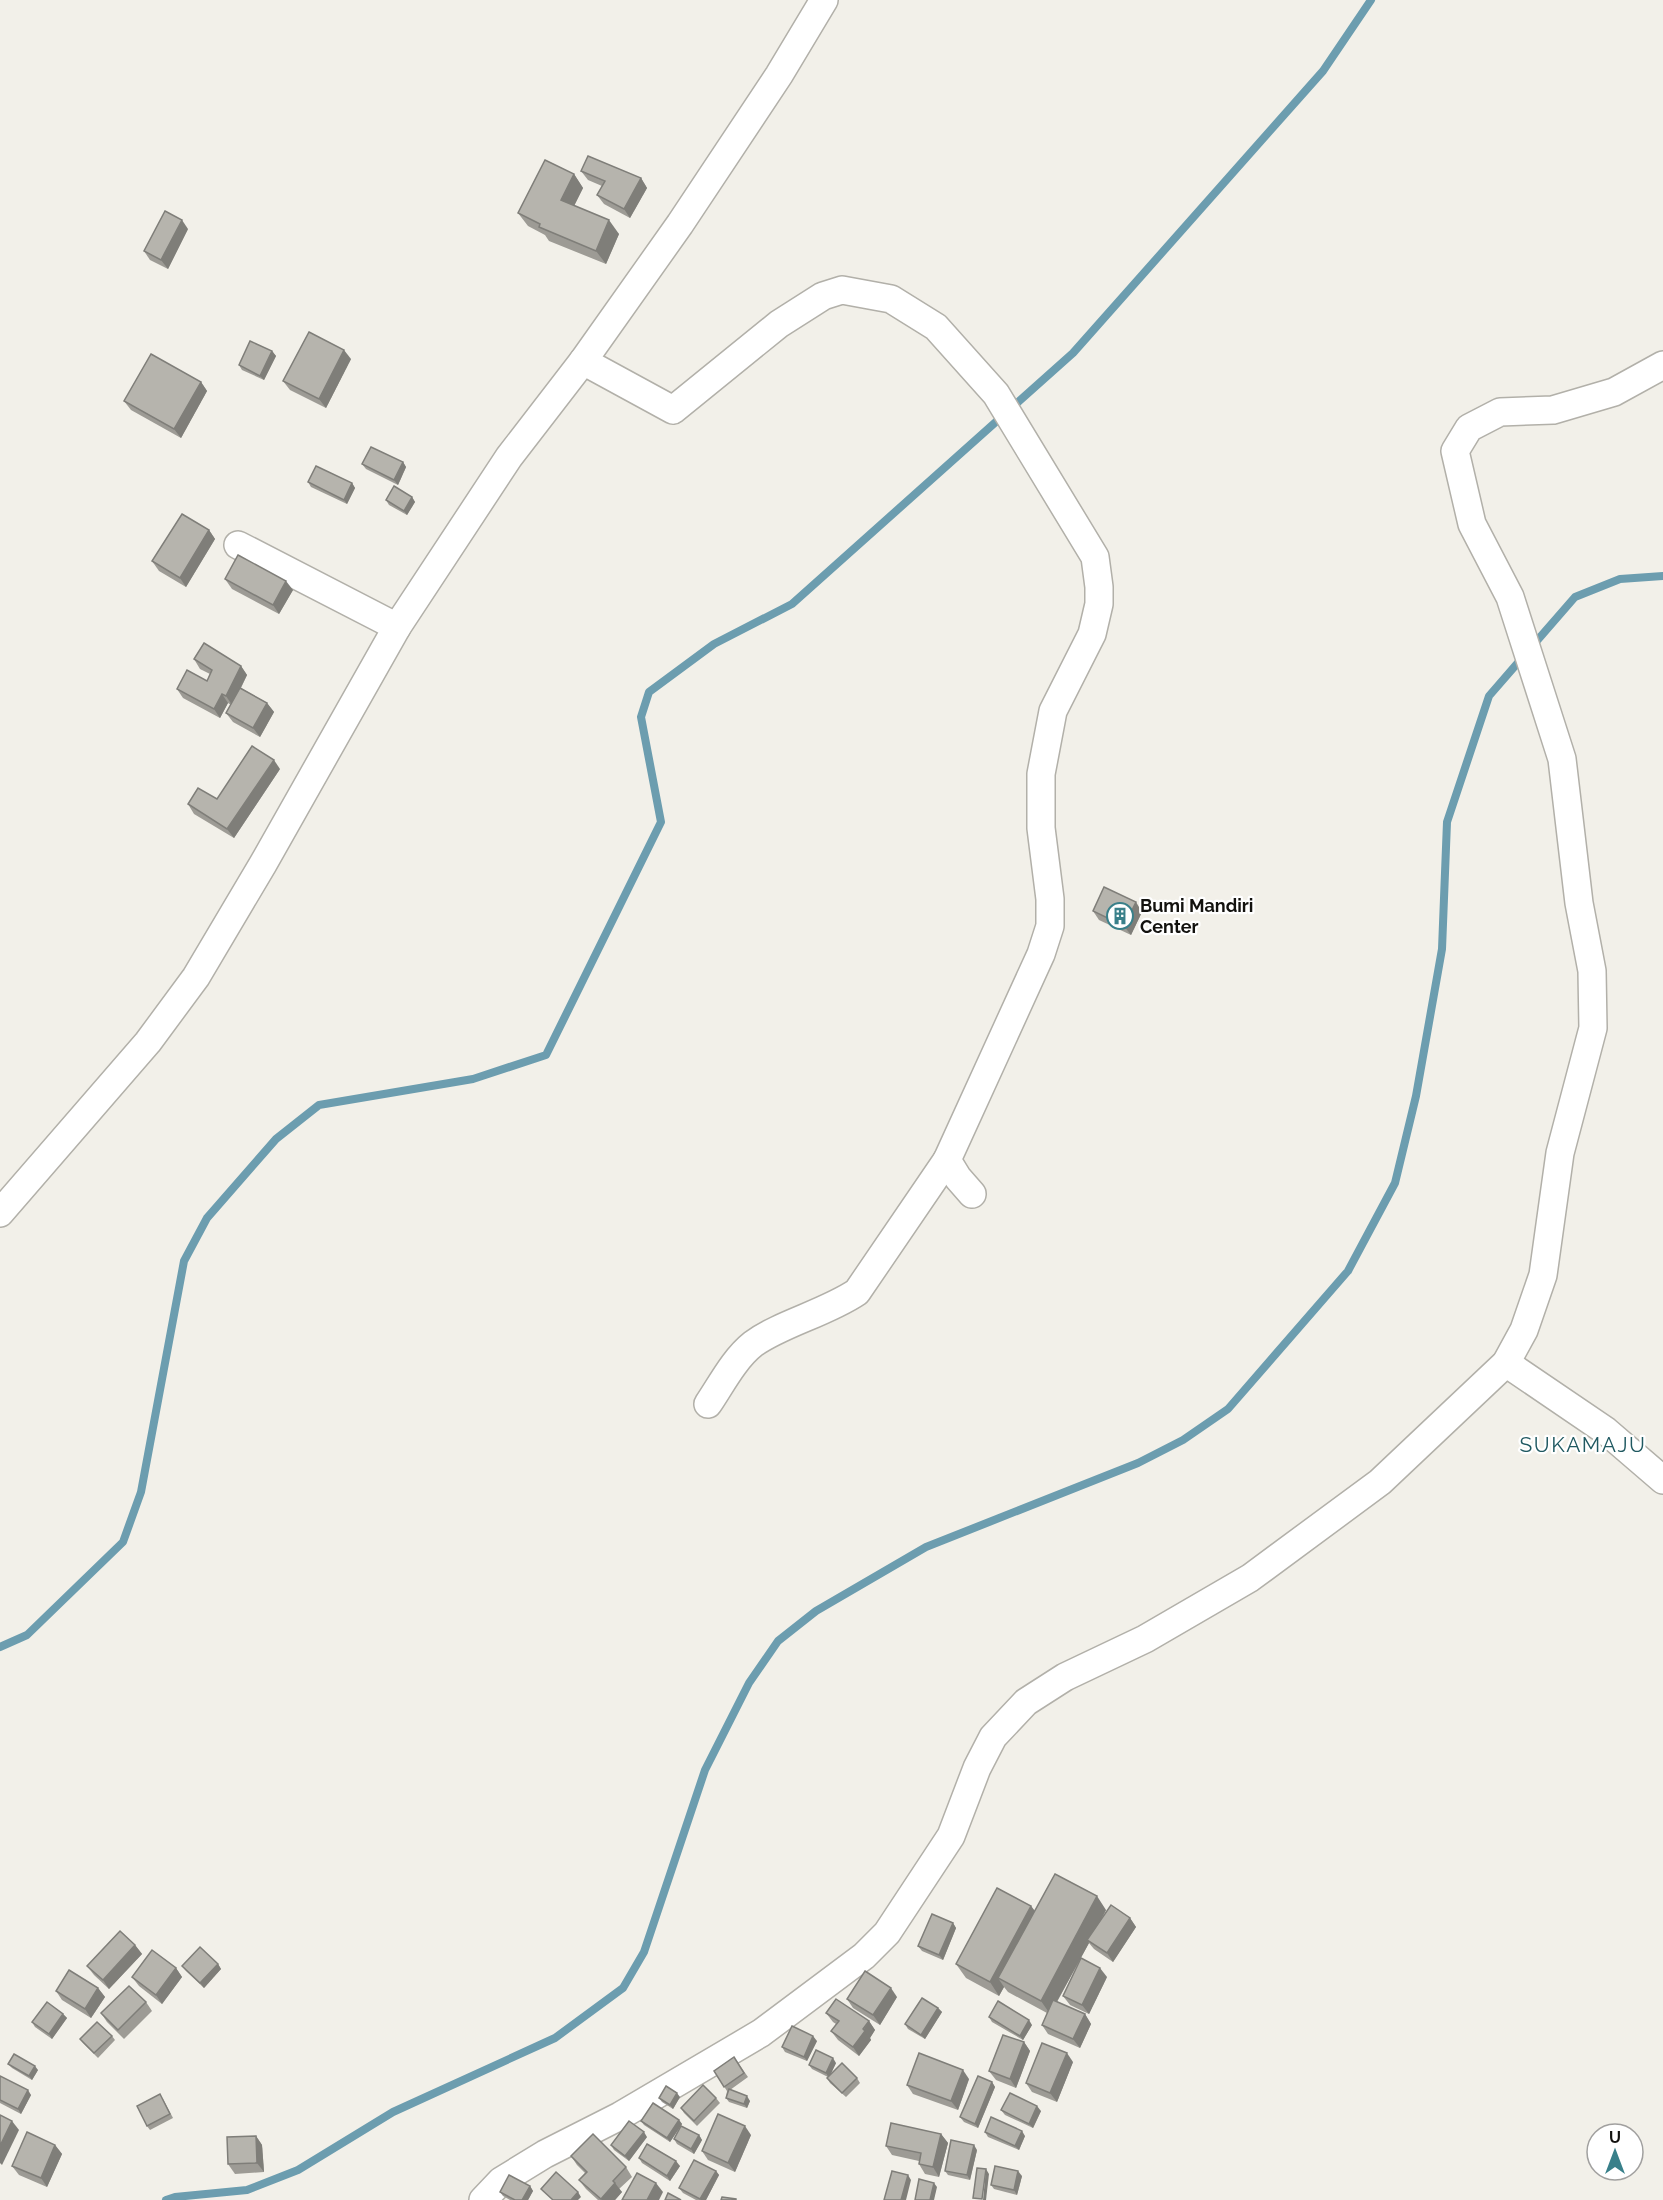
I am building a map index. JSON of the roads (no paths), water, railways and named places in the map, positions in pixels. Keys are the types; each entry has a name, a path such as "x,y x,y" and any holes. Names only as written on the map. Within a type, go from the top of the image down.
{"street":[{"path":"0,1213 148,1042 196,977 263,864 397,627 509,457 583,361 766,95 824,0"},
{"path":"583,361 673,410 779,324 823,296 842,290 891,299 936,327 996,394 1095,557 1099,604 1092,634 1053,711 1041,774 1041,828 1050,899 1050,926 1041,954 947,1160 857,1292 837,1305 753,1344 708,1404"},
{"path":"483,2200 501,2181 545,2154 620,2116 761,2033 864,1956 887,1933 951,1836 977,1768 993,1737 1026,1702 1065,1677 1145,1639 1250,1578 1380,1482 1506,1363 1524,1330 1543,1275 1560,1153 1593,1028 1592,971 1579,903 1562,759 1510,597 1472,524 1455,451 1469,428 1500,412 1553,410 1614,392 1663,365"},
{"path":"238,545 397,627"},
{"path":"947,1160 957,1178 972,1194"},
{"path":"1506,1363 1606,1431 1663,1480"}],"waterway":[{"path":"0,1647 27,1635 123,1542 141,1492 184,1261 207,1218 276,1139 319,1105 473,1079 546,1055 661,822 641,717 649,692 714,644 792,604 1073,353 1323,71 1371,0"},
{"path":"166,2200 175,2197 247,2190 298,2170 393,2112 555,2038 623,1988 644,1952 705,1770 749,1683 778,1641 816,1611 926,1547 1138,1463 1183,1440 1228,1409 1348,1271 1395,1183 1416,1096 1442,949 1447,822 1489,696 1575,597 1620,579 1663,576"}],"place":[{"name":"Bumi Mandiri Center","path":"1120,916"}],"district":[{"name":"SUKAMAJU","path":"1583,1445"}]}
